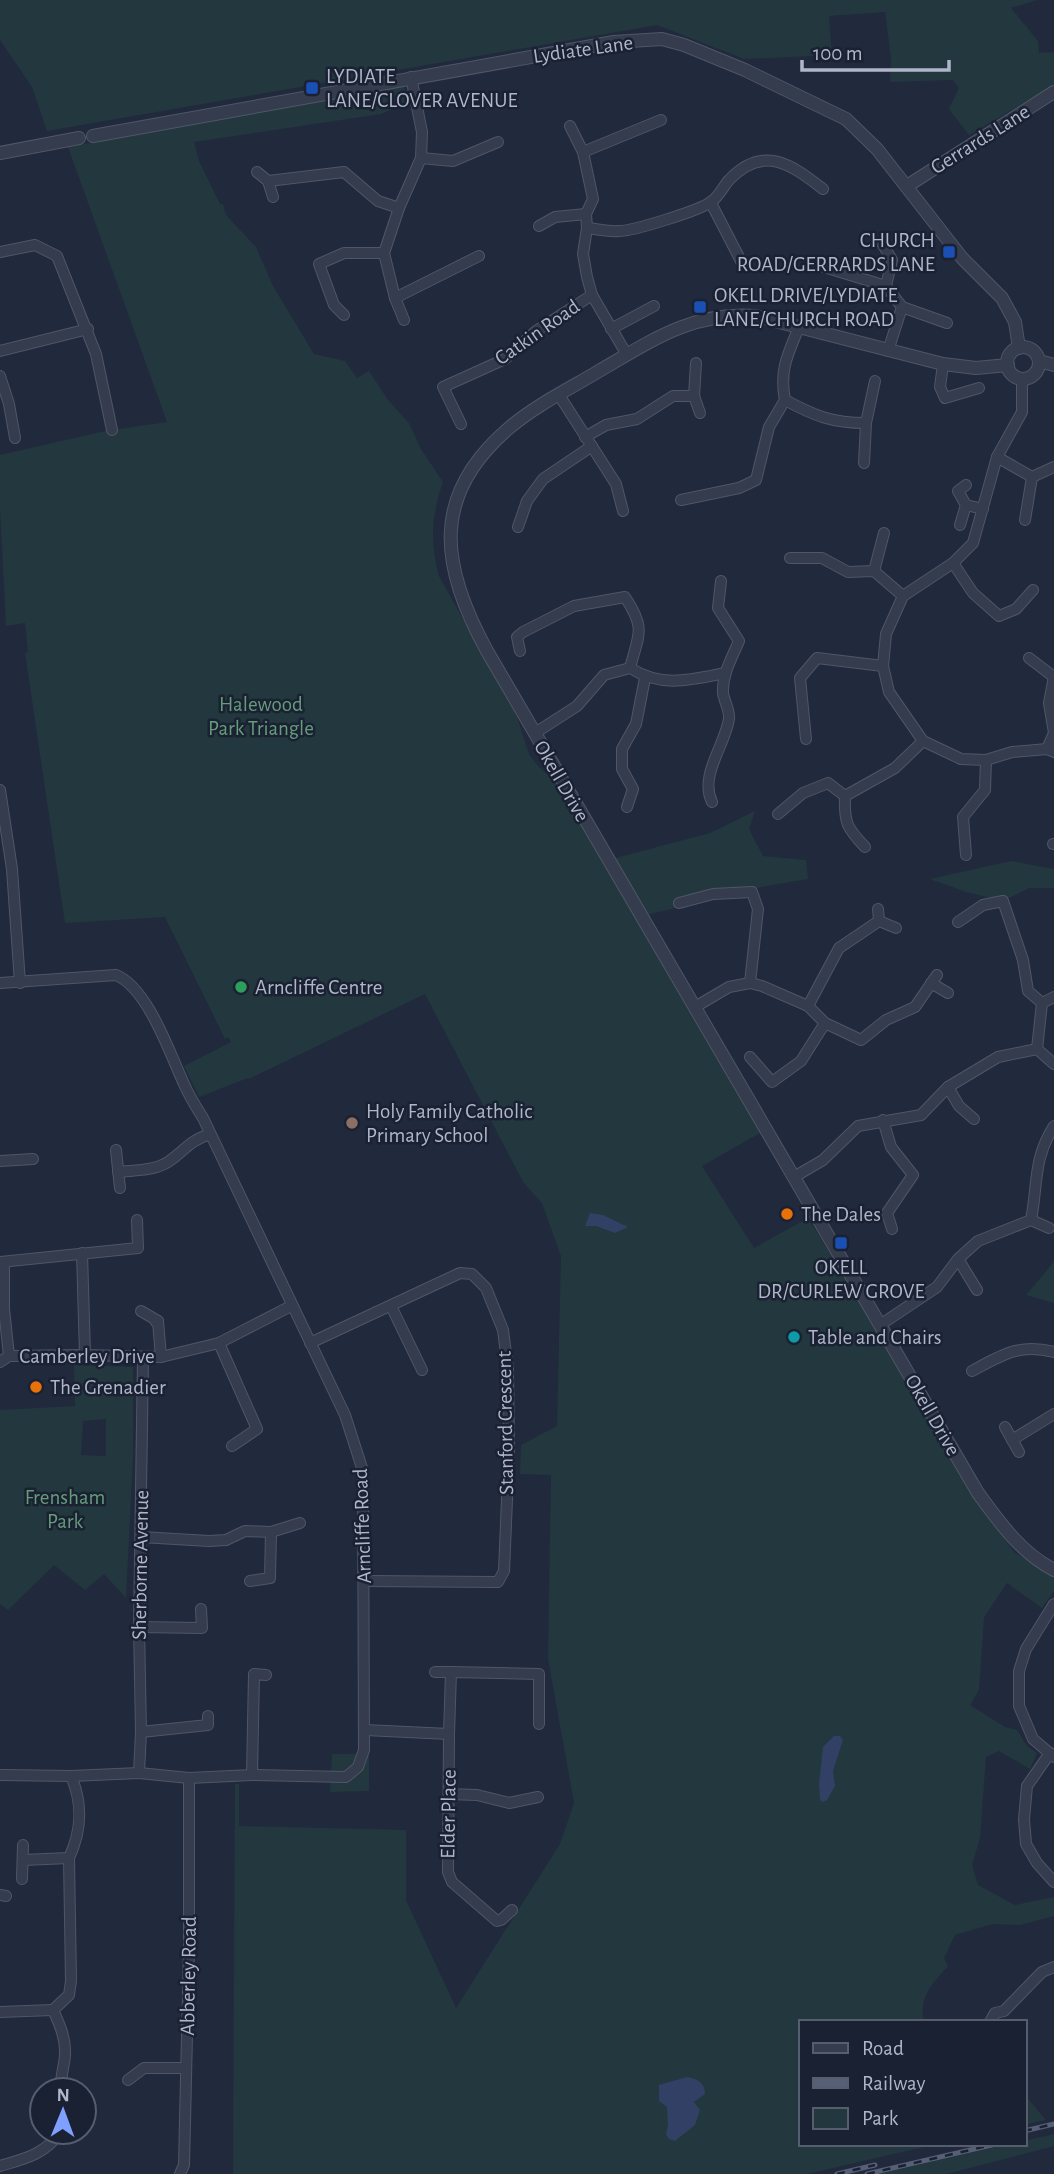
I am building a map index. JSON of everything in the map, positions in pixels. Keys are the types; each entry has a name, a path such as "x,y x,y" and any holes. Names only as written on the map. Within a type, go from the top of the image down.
{"street":[{"name":"Lydiate Lane","path":"93,136 614,42 662,39 732,65 846,119 865,136 907,186 962,258 1002,298 1015,322 1019,348"},
{"path":"404,320 395,298 384,253 399,208 421,158 422,132 411,77"},
{"name":"Gerrards Lane","path":"907,186 1054,93"},
{"path":"583,152 661,120"},
{"path":"570,127 583,152 593,199 586,214 583,254 592,295 627,355"},
{"path":"0,153 79,138"},
{"path":"421,158 453,161 498,142"},
{"path":"587,228 621,232 652,224 711,202 744,167 762,161 782,161 823,188"},
{"path":"257,172 268,181 273,197"},
{"path":"268,181 344,172 378,201 399,208"},
{"path":"711,202 741,261"},
{"path":"539,226 555,217 586,214"},
{"path":"882,243 892,260 887,286"},
{"path":"0,252 35,245 57,256 96,354 112,430"},
{"path":"307,261 319,264 344,253 384,253"},
{"path":"395,298 479,256"},
{"path":"811,263 887,286 902,307 947,323"},
{"path":"319,264 334,305 344,315"},
{"name":"Catkin Road","path":"461,424 438,385 505,359 536,331 592,295"},
{"path":"611,329 654,306"},
{"path":"887,351 902,307"},
{"name":"Okell Drive","path":"1007,365 976,368 943,364 756,316 714,317 679,326 559,395 510,427 476,461 459,492 451,529 452,564 463,603 486,651 978,1493 1016,1542 1054,1570"},
{"path":"681,500 739,488 756,480 769,428 785,400 781,382 784,362 799,327"},
{"path":"0,351 88,329"},
{"path":"1019,348 1030,349 1038,356 1039,361 1035,374 1022,379 1014,376 1007,365 1010,354 1019,348"},
{"path":"1039,361 1054,365"},
{"path":"696,363 694,396 700,413"},
{"path":"943,364 940,381 944,398 979,388"},
{"path":"0,376 9,404 15,438"},
{"path":"1022,379 1022,412 997,457 972,544 953,563 903,596 886,634 883,666 889,692 923,741 961,760 986,760 1012,752 1050,750 1054,733 1049,703 1054,677 1029,658"},
{"path":"864,463 866,423 875,381"},
{"path":"559,395 616,484 623,511"},
{"path":"518,527 527,500 543,479 606,425 637,419 673,396 694,396"},
{"path":"785,400 815,416 841,423 866,423"},
{"path":"997,457 1032,477"},
{"path":"1032,477 1054,467"},
{"path":"1025,520 1032,477"},
{"path":"960,525 966,505 958,491 966,485"},
{"path":"966,505 983,509"},
{"path":"874,571 884,533"},
{"path":"790,558 822,558 848,572 874,571 903,596"},
{"path":"953,563 973,593 999,616 1016,609 1033,590"},
{"path":"712,802 708,794 711,773 729,717 723,694 725,673 739,642 718,608 721,581"},
{"path":"520,652 513,634 523,632 574,606 625,597 634,611 640,629 630,668"},
{"path":"807,740 800,678 817,658 883,666"},
{"path":"535,733 577,706 604,675 630,668 645,678 681,682 725,673"},
{"path":"626,807 633,789 622,769 622,749 636,723 645,678"},
{"path":"845,796 895,768 923,741"},
{"path":"966,855 963,817 985,790 986,760"},
{"path":"778,814 803,793 828,783 845,796"},
{"path":"0,790 12,869 20,983"},
{"path":"845,796 848,829 866,847"},
{"path":"679,903 713,894 752,892 758,909 750,983"},
{"path":"958,922 983,905 1003,901 1023,960 1028,991 1042,1003"},
{"path":"808,1006 839,948 879,915 896,928"},
{"name":"Arncliffe Road","path":"0,983 117,975 127,979 139,992 345,1415 363,1471 365,1581 364,1750 358,1767 346,1777 252,1775 189,1778 139,1773 0,1775"},
{"path":"695,1007 729,987 750,983 808,1006 825,1023 861,1040 886,1020 915,1007 934,979 948,993"},
{"path":"1042,1003 1054,997"},
{"path":"1037,1049 1042,1003"},
{"path":"772,1082 801,1061 825,1023"},
{"path":"1037,1049 1054,1064"},
{"path":"794,1177 823,1160 858,1126 920,1115 948,1087 998,1057 1037,1049"},
{"path":"750,1057 772,1082 772,1095"},
{"path":"948,1087 959,1106 974,1119"},
{"path":"883,1120 891,1147 913,1175 887,1213 892,1229"},
{"path":"1031,1220 1036,1165 1054,1126"},
{"path":"118,1172 156,1168 168,1162 189,1143 210,1134"},
{"path":"116,1150 120,1188"},
{"path":"0,1161 33,1159"},
{"path":"4,1359 2,1262 138,1248 137,1220"},
{"path":"880,1325 937,1287 958,1259 978,1241 1031,1220 1049,1228"},
{"path":"82,1252 85,1355"},
{"path":"958,1259 977,1290"},
{"name":"Stanford Crescent","path":"310,1343 460,1273 472,1273 486,1288 503,1330 508,1369 509,1452 504,1571 498,1582 365,1581"},
{"name":"Camberley Drive","path":"4,1359 85,1355 161,1357 219,1343 291,1306"},
{"path":"391,1306 422,1370"},
{"path":"141,1311 157,1322 161,1357"},
{"path":"219,1343 257,1429 232,1446"},
{"path":"972,1371 1011,1350 1038,1348 1054,1352"},
{"name":"Sherborne Avenue","path":"139,1773 143,1357"},
{"path":"1012,1440 1054,1414"},
{"path":"1005,1427 1018,1452"},
{"path":"141,1537 226,1540 245,1531 271,1532 300,1523"},
{"path":"250,1581 270,1578 271,1532"},
{"path":"1054,1604 1026,1649 1019,1671 1019,1706 1033,1740 1052,1755 1027,1786 1024,1819 1026,1844 1037,1863 1054,1882"},
{"path":"139,1627 202,1628 201,1609"},
{"path":"435,1672 539,1674 540,1724"},
{"name":"Elder Place","path":"451,1672 448,1872 452,1882 494,1919"},
{"path":"252,1775 254,1674 266,1675"},
{"path":"141,1732 208,1725 208,1716"},
{"path":"365,1730 449,1734"},
{"path":"0,2012 53,2010 69,1995 69,1858 77,1841 80,1825 79,1795 71,1776"},
{"name":"Abberley Road","path":"180,2174 184,2165 189,1949 189,1778"},
{"path":"449,1794 477,1795 509,1802 538,1797"},
{"path":"22,1879 23,1845"},
{"path":"23,1860 69,1858"},
{"path":"496,1934 494,1919 501,1920 512,1910"},
{"path":"991,2020 995,2013 1004,2011 1041,1972 1054,1967"},
{"path":"53,2010 64,2035 65,2056 60,2076"},
{"path":"128,2080 144,2068 186,2068"},
{"path":"0,2166 38,2154 49,2146"}],"green space":[{"path":"0,0 1037,0 1011,8 1038,41 1039,53 1054,52 1054,85 969,135 949,109 959,88 953,80 890,82 891,59 885,12 829,16 832,55 744,59 657,25 47,131 32,87 0,40"},
{"name":"Halewood Park Triangle","path":"403,85 410,101 381,114 194,142 199,161 220,204 223,204 226,215 256,247 273,286 314,354 345,361 357,378 369,371 388,400 409,423 421,449 443,482 433,529 439,576 517,717 529,754 556,782 760,1133 702,1166 754,1248 808,1218 923,1404 985,1513 1014,1552 1054,1576 1054,1591 1042,1608 1007,1583 984,1617 979,1690 970,1705 1005,1727 1017,1730 1027,1746 1037,1753 1030,1769 999,1751 986,1757 980,1838 972,1865 978,1885 1015,1905 1054,1897 1054,1916 1020,1925 993,1924 955,1935 944,1958 948,1966 925,1998 924,2020 799,2020 799,2146 928,2146 807,2174 233,2174 235,1784 239,1784 239,1826 406,1830 406,1900 456,2008 560,1844 574,1803 548,1659 551,1475 520,1474 521,1445 557,1426 561,1256 542,1203 523,1182 425,994 249,1079 199,1097 184,1066 231,1042 228,1037 225,1039 165,917 65,923 25,653 28,652 25,623 6,626 0,455 105,431 167,422 68,147"},
{"path":"755,811 749,829 763,856 806,860 808,879 766,886 642,916 608,860 710,833"},
{"path":"1011,861 1054,869 1054,888 1029,888 1003,901 930,879"},
{"path":"1054,1261 1054,1303 1026,1295 1052,1264"},
{"name":"Frensham Park","path":"74,1365 133,1367 133,1458 126,1598 104,1574 85,1590 54,1565 8,1610 0,1604 0,1410 75,1406","holes":["106,1419 106,1456 81,1455 83,1421"]},
{"path":"364,1743 369,1752 369,1791 330,1792 332,1754 362,1754"},
{"path":"1026,2096 1046,2120 1026,2125"},
{"path":"1054,2134 1054,2146 947,2174 879,2174 1000,2146 1026,2146 1026,2141"}],"water":[{"path":"590,1213 603,1215 628,1227 615,1233 596,1226 585,1226"},
{"path":"834,1736 840,1736 843,1740 833,1771 835,1786 823,1802 820,1800 819,1784 823,1747"},
{"path":"687,2077 700,2082 705,2094 694,2102 700,2110 695,2125 675,2141 669,2139 666,2134 667,2107 659,2101 659,2085"}],"railway":[{"path":"1026,2131 1054,2124"},
{"path":"867,2174 987,2146"},
{"path":"837,2174 875,2165"}],"place":[{"name":"LYDIATE LANE/CLOVER AVENUE","path":"312,88"},
{"name":"CHURCH ROAD/GERRARDS LANE","path":"949,252"},
{"name":"OKELL DRIVE/LYDIATE LANE/CHURCH ROAD","path":"700,307"},
{"name":"Arncliffe Centre","path":"241,987"},
{"name":"Holy Family Catholic Primary School","path":"352,1123"},
{"name":"The Dales","path":"787,1214"},
{"name":"OKELL DR/CURLEW GROVE","path":"841,1243"},
{"name":"Table and Chairs","path":"794,1337"},
{"name":"The Grenadier","path":"36,1387"}]}
